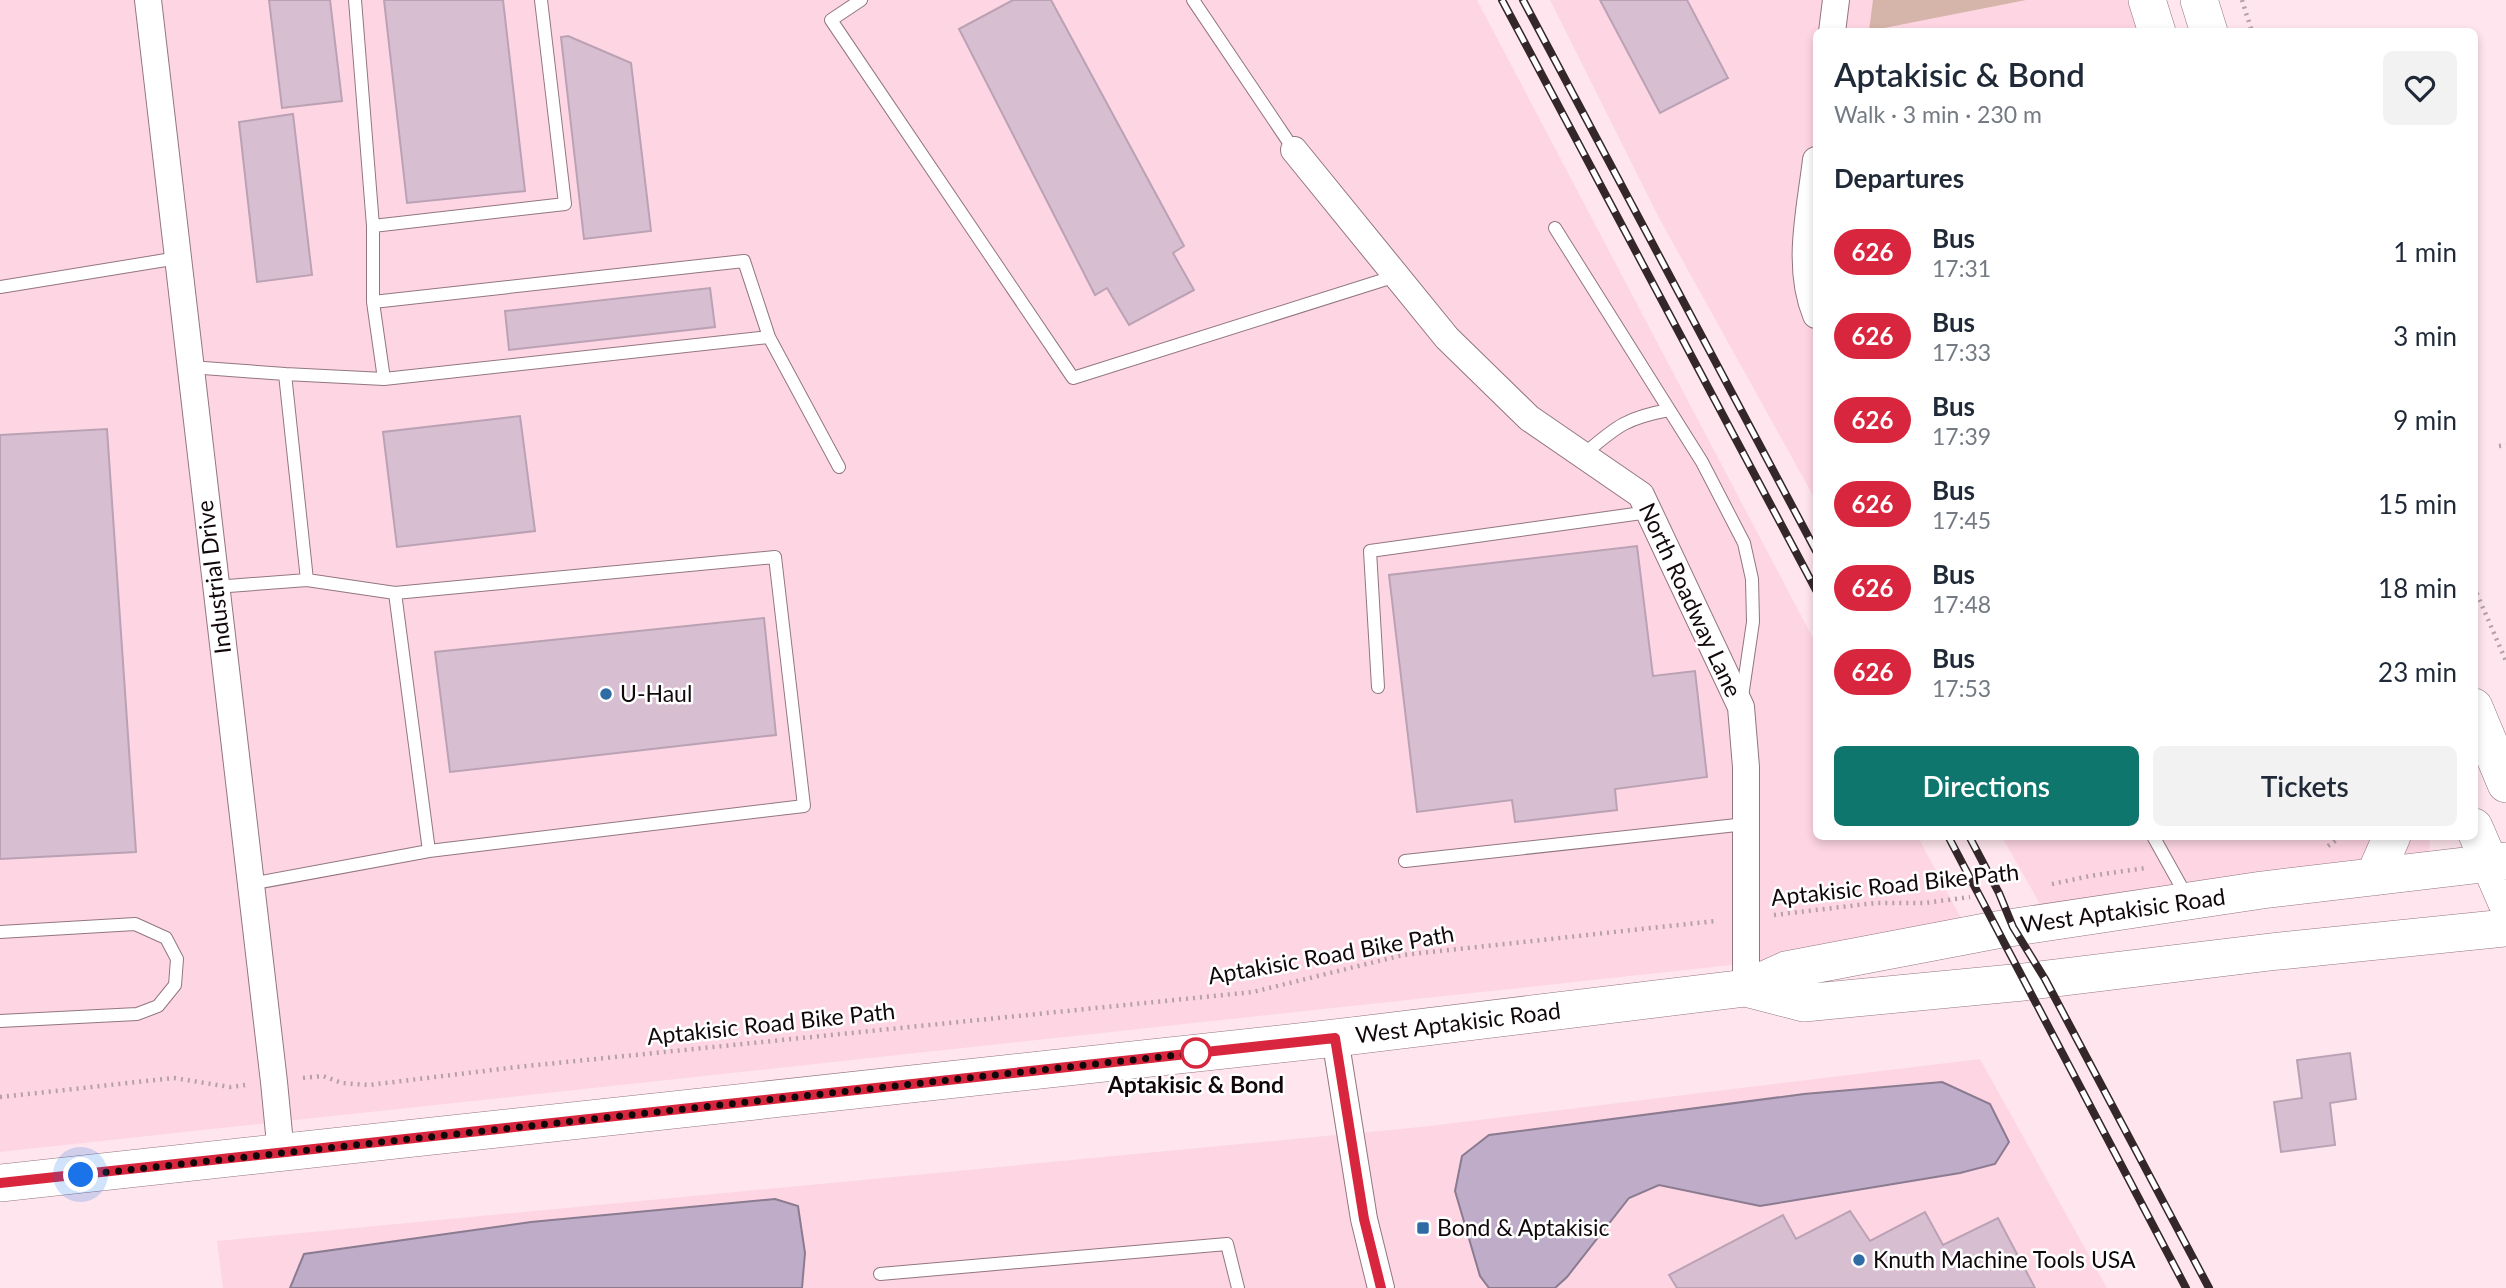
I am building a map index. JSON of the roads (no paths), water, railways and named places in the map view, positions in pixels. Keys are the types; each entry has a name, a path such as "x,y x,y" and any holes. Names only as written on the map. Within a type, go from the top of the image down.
{"main road":[{"path":"2147,0 2156,28"},
{"path":"2199,0 2208,28"},
{"path":"2478,717 2506,784"},
{"path":"2478,833 2499,862 2506,901"},
{"path":"2374,877 2390,840"},
{"name":"West Aptakisic Road","path":"0,1183 1335,1038 1746,988 1787,970 1996,930 2189,901 2499,862"},
{"name":"West Aptakisic Road","path":"1746,988 1804,1003 2023,982 2270,952 2506,928"}],"street":[{"name":"Industrial Drive","path":"148,0 281,1154"},
{"path":"1832,28 1836,0"},
{"name":"North Roadway Lane","path":"1294,150 1447,338 1529,418 1641,495 1741,707 1746,767 1746,988"},
{"path":"1813,185 1805,253 1808,295 1813,308"},
{"path":"1335,1038 1364,1219 1381,1288"}],"lane":[{"path":"355,0 373,226 373,302 384,379"},
{"path":"373,226 565,204 541,0"},
{"path":"861,0 831,20 1073,378 1396,275"},
{"path":"1193,0 1294,150"},
{"path":"1555,228 1702,462 1744,543 1752,579 1753,622 1741,707"},
{"path":"0,286 178,258"},
{"path":"373,302 744,261 769,337 839,467"},
{"path":"190,367 384,379 769,337"},
{"path":"285,374 307,580"},
{"path":"1583,455 1618,426 1640,416 1669,410"},
{"path":"1378,687 1370,551 1649,512"},
{"path":"215,587 307,580 395,593 775,557 804,806 429,851 250,884"},
{"path":"395,593 429,851"},
{"path":"1405,861 1746,824"},
{"path":"2155,840 2189,901"},
{"path":"0,932 135,924 166,938 177,959 175,985 158,1006 136,1014 0,1021"},
{"path":"880,1274 1227,1244 1238,1288"}],"railway":[{"path":"1502,0 1813,584"},
{"path":"1523,0 1813,545"},
{"path":"1950,840 2186,1288"},
{"path":"1971,840 1999,893 2013,927 2045,979 2209,1288"}],"place":[{"name":"U-Haul","path":"606,694"},
{"name":"Aptakisic & Bond","path":"1196,1053"},
{"name":"Bond & Aptakisic","path":"1423,1228"},
{"name":"Knuth Machine Tools USA","path":"1859,1260"}]}
